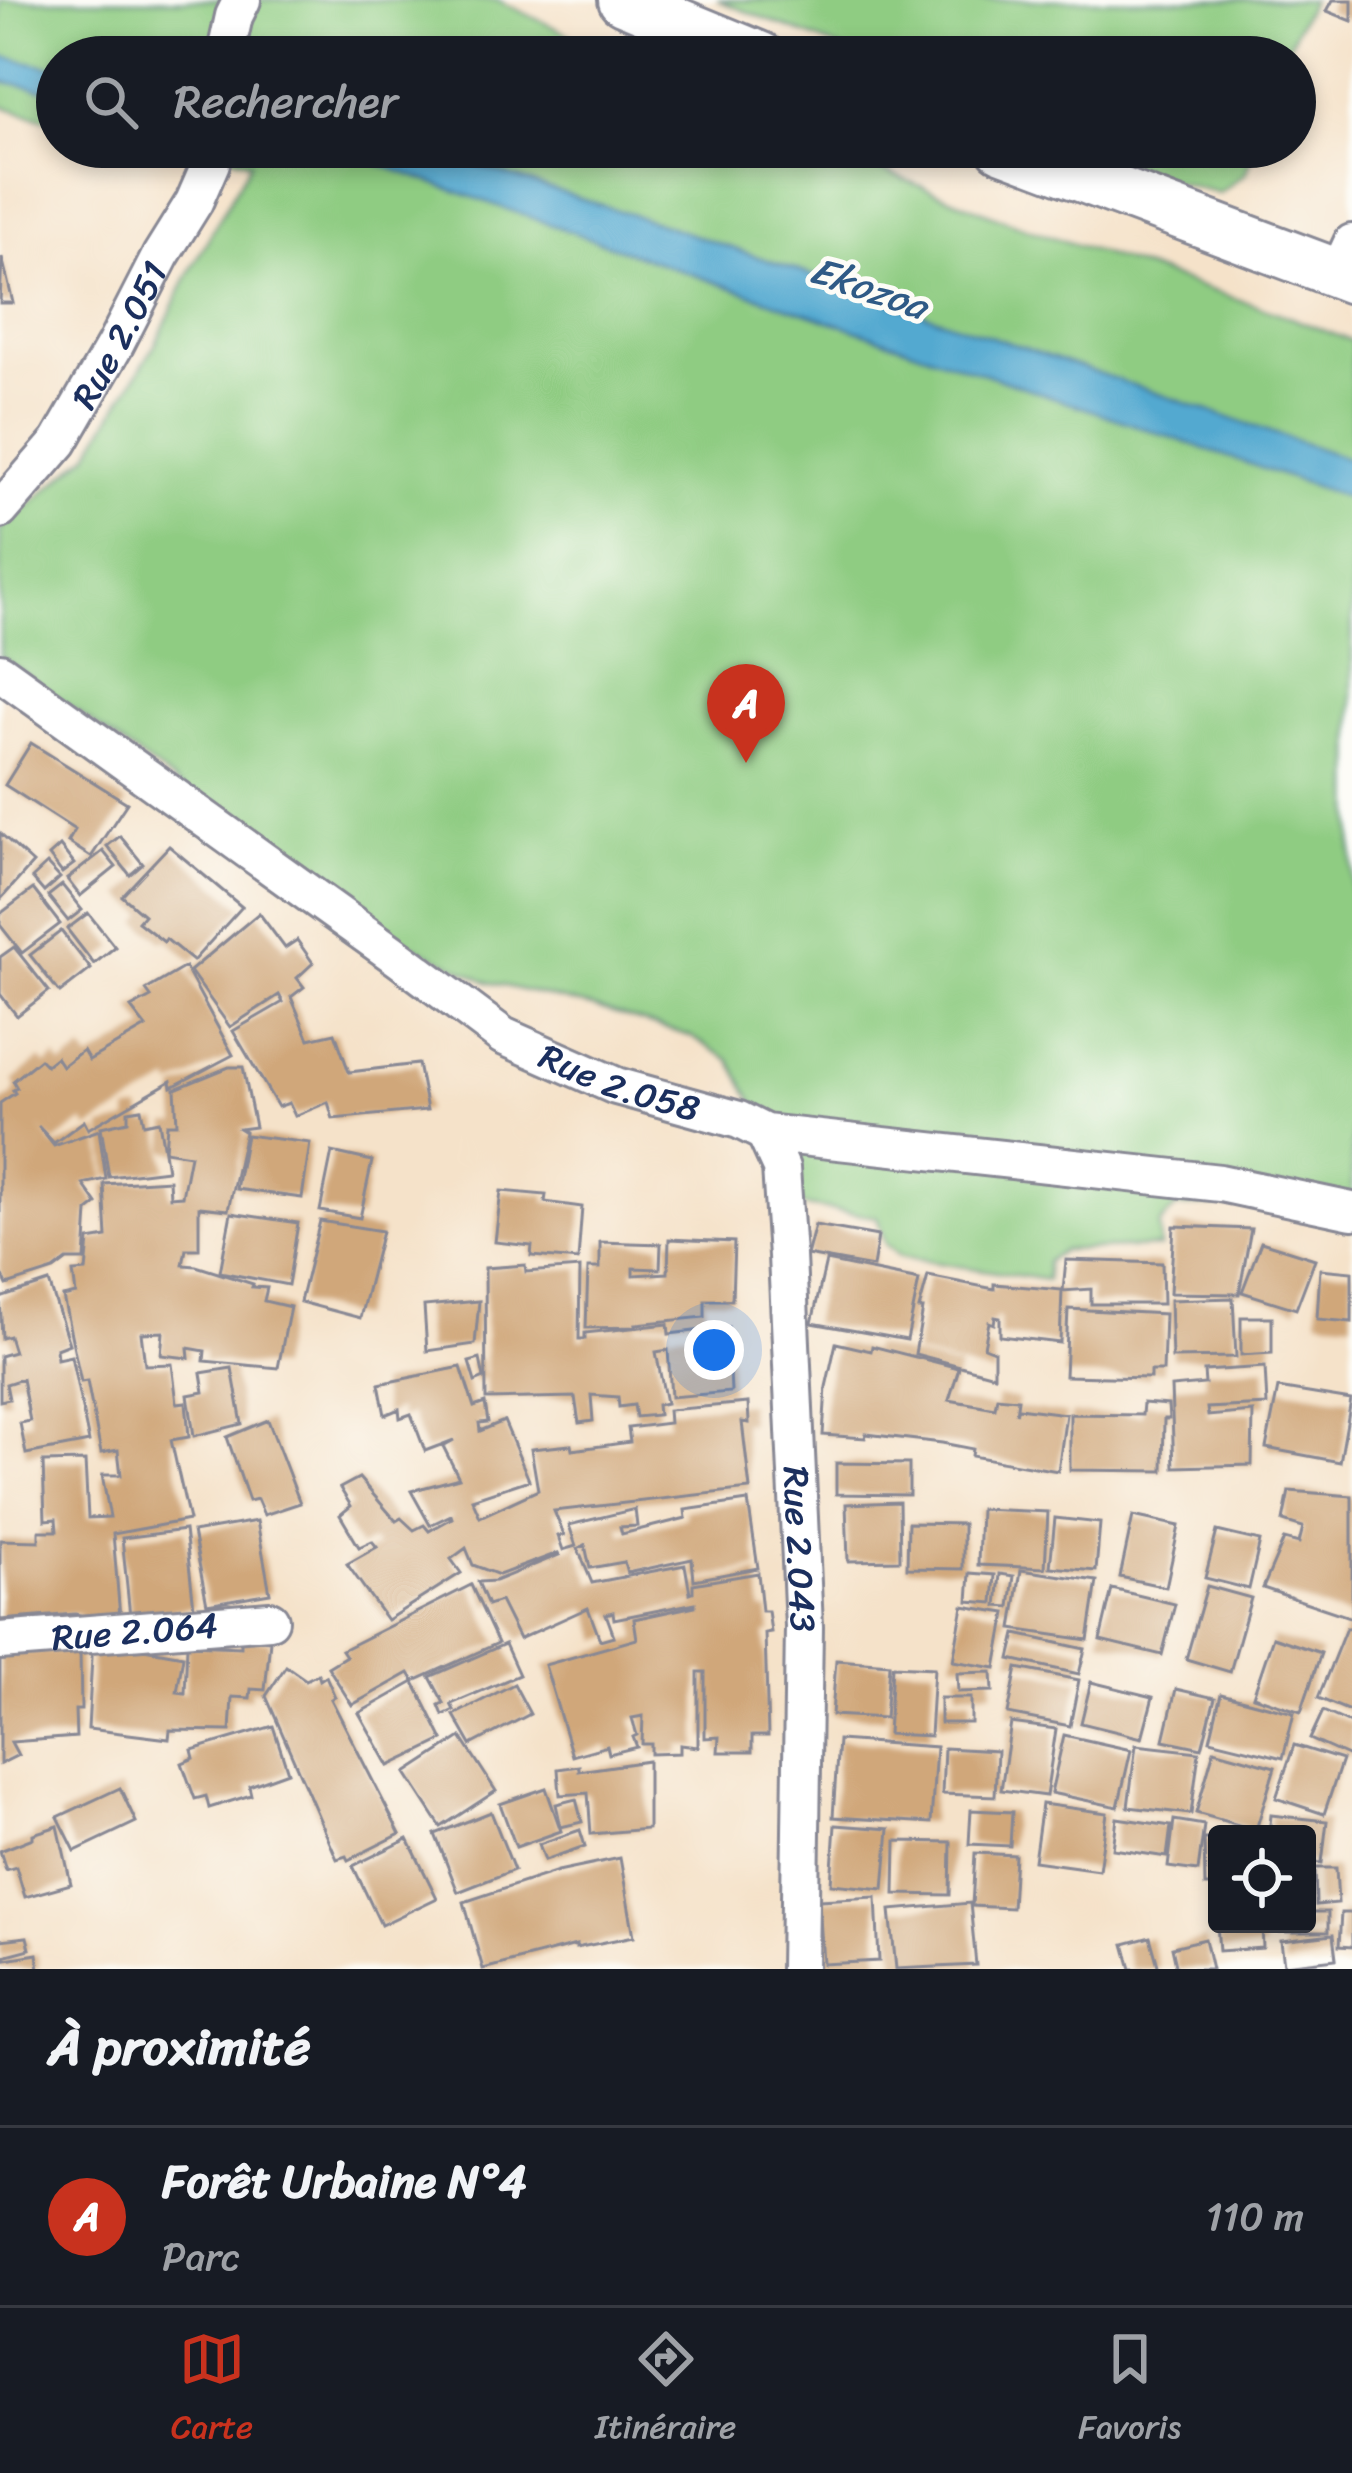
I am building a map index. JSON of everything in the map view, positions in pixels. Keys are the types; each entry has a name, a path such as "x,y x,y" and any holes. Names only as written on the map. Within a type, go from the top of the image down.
{"main road":[{"path":"623,0 710,36"},
{"path":"1063,168 1348,265"}],"street":[{"path":"230,36 242,0"},
{"name":"Rue 2.051","path":"0,510 59,442 209,168"},
{"name":"Rue 2.058","path":"0,672 502,1036 616,1086 739,1120 765,1133 1220,1183 1352,1211"},
{"name":"Rue 2.043","path":"765,1133 781,1168 804,1627 800,1969"},
{"name":"Rue 2.064","path":"0,1640 270,1620"}],"green space":[{"path":"0,0 497,0 572,36 36,36 36,116 0,106"},
{"path":"717,0 1312,0 1293,36 809,36"},
{"path":"248,168 391,168 1352,499 1352,1229 1264,1204 1176,1207 1159,1225 1160,1247 1062,1250 1046,1262 1047,1280 900,1257 885,1244 877,1217 799,1205 774,1139 730,1060 690,1036 488,982 375,927 0,656 0,530 88,455 156,343"},
{"path":"484,168 876,168 1020,226 1352,341 1352,460"},
{"path":"1138,168 1248,168 1219,193"}],"water":[{"path":"0,56 36,64 36,88 0,81"},
{"path":"391,168 484,168 1352,460 1352,499"}],"building":[{"path":"1333,0 1352,0 1352,21 1327,11"},
{"path":"2,257 13,303 0,303"},
{"path":"31,743 127,803 91,857 68,842 75,830 5,785"},
{"path":"0,833 33,863 0,900"},
{"path":"120,836 143,864 130,875 107,846"},
{"path":"60,846 74,864 62,873 49,856"},
{"path":"169,846 242,907 193,961 138,922 144,915 122,896"},
{"path":"103,851 116,867 80,896 67,879"},
{"path":"47,864 60,878 44,892 32,878"},
{"path":"62,885 82,910 68,921 48,896"},
{"path":"33,889 60,924 22,953 0,925 0,914"},
{"path":"88,913 115,947 94,964 67,929"},
{"path":"259,913 285,948 297,940 313,963 297,978 304,987 291,997 309,1039 335,1033 349,1072 418,1064 427,1110 333,1119 328,1102 295,1116 289,1103 278,1107 233,1031 283,1002 279,995 230,1027 190,971"},
{"path":"61,931 91,969 60,993 30,955"},
{"path":"14,947 49,991 17,1016 0,994 0,957"},
{"path":"185,967 233,1055 172,1087 171,1081 88,1129 84,1121 54,1143 38,1126 54,1146 99,1130 106,1179 83,1184 97,1204 88,1211 85,1260 67,1260 54,1270 7,1285 0,1270 0,1103 15,1093 13,1081 40,1059 46,1065 56,1057 62,1066 83,1050 89,1060 146,1027 131,1008 151,997 146,990"},
{"path":"229,1067 243,1067 255,1127 240,1129 245,1132 228,1210 199,1207 199,1249 186,1249 183,1265 267,1288 264,1301 290,1307 278,1368 204,1361 205,1351 188,1348 189,1358 161,1355 163,1332 141,1333 145,1365 172,1364 177,1403 186,1402 189,1437 171,1440 189,1520 113,1534 120,1617 81,1621 75,1614 0,1620 0,1540 39,1541 39,1531 57,1531 56,1519 45,1520 43,1462 85,1461 88,1518 110,1517 102,1475 121,1475 118,1450 101,1453 63,1297 76,1294 73,1272 86,1271 89,1240 107,1237 104,1184 169,1180 170,1197 182,1196 190,1155 165,1151 167,1124 177,1124 175,1089"},
{"path":"141,1109 144,1124 159,1121 167,1170 109,1177 101,1127 128,1121 128,1111"},
{"path":"246,1135 310,1143 302,1198 236,1189"},
{"path":"332,1152 372,1161 360,1218 320,1211"},
{"path":"501,1191 546,1195 545,1202 582,1207 578,1260 531,1256 532,1246 495,1242"},
{"path":"231,1213 298,1223 288,1285 220,1272"},
{"path":"320,1221 382,1231 360,1318 300,1302"},
{"path":"815,1225 878,1236 873,1267 807,1255"},
{"path":"1174,1226 1251,1229 1239,1294 1170,1293"},
{"path":"669,1239 734,1242 732,1300 705,1300 705,1317 637,1327 586,1328 588,1268 600,1268 600,1242 661,1244 660,1269 633,1268 633,1275 668,1273"},
{"path":"1261,1242 1315,1259 1296,1309 1242,1292"},
{"path":"1066,1260 1162,1263 1163,1304 1091,1304 1091,1289 1063,1291"},
{"path":"826,1261 919,1280 907,1340 812,1323"},
{"path":"525,1265 526,1272 580,1268 579,1339 585,1339 585,1333 668,1324 669,1334 728,1327 731,1392 671,1397 668,1350 656,1352 666,1403 657,1405 658,1415 636,1417 634,1405 619,1407 618,1397 591,1395 593,1421 579,1423 575,1397 486,1399 485,1268"},
{"path":"1320,1269 1352,1272 1352,1322 1317,1319"},
{"path":"928,1276 994,1289 994,1284 1062,1290 1060,1343 1000,1336 1000,1318 995,1317 994,1324 989,1322 984,1347 994,1351 994,1375 915,1354"},
{"path":"49,1282 69,1344 56,1349 57,1359 71,1356 89,1442 26,1454 20,1423 30,1421 22,1379 6,1384 9,1399 0,1401 0,1356 14,1352 9,1336 2,1338 0,1298"},
{"path":"1233,1298 1236,1357 1172,1358 1170,1300"},
{"path":"479,1301 475,1344 427,1351 424,1306"},
{"path":"1068,1309 1165,1314 1163,1371 1150,1371 1150,1378 1065,1376"},
{"path":"1241,1317 1272,1317 1272,1353 1241,1355"},
{"path":"836,1343 871,1351 872,1346 959,1368 949,1400 995,1408 997,1397 1018,1399 1016,1414 1018,1408 1066,1414 1058,1471 972,1456 973,1449 942,1443 866,1434 865,1438 823,1435 826,1387"},
{"path":"480,1359 484,1378 475,1382 469,1362"},
{"path":"461,1367 474,1407 485,1403 488,1422 479,1423 480,1431 504,1421 529,1480 472,1499 480,1517 538,1490 531,1449 571,1445 572,1450 630,1442 628,1428 669,1423 668,1410 748,1403 749,1423 742,1422 750,1489 554,1511 564,1535 558,1536 563,1550 576,1546 569,1525 635,1509 637,1526 620,1527 622,1534 686,1518 685,1510 748,1501 758,1568 694,1580 692,1559 627,1573 624,1562 590,1568 585,1545 578,1549 592,1583 685,1565 690,1593 693,1584 758,1573 762,1611 768,1611 771,1632 765,1633 768,1736 752,1736 752,1752 718,1752 719,1737 705,1738 705,1672 698,1672 698,1747 680,1745 680,1753 651,1754 651,1744 642,1744 643,1716 632,1718 637,1747 609,1754 607,1746 572,1756 545,1665 637,1639 634,1619 695,1603 614,1619 613,1612 606,1614 614,1636 600,1640 588,1608 519,1639 500,1601 488,1605 478,1582 495,1581 558,1553 499,1575 473,1565 466,1548 451,1559 461,1573 387,1620 347,1564 377,1547 372,1541 359,1547 340,1515 351,1506 340,1488 359,1478 396,1521 401,1518 414,1530 424,1525 429,1531 452,1518 430,1525 411,1491 459,1478 443,1446 454,1440 425,1451 411,1414 400,1418 399,1409 385,1415 379,1384"},
{"path":"1265,1367 1267,1405 1207,1408 1208,1416 1253,1412 1252,1465 1174,1467 1171,1387 1205,1384 1204,1371"},
{"path":"232,1368 242,1424 194,1436 188,1395 204,1392 201,1373"},
{"path":"1278,1388 1351,1400 1340,1462 1266,1448"},
{"path":"1143,1403 1168,1405 1163,1471 1070,1470 1070,1414 1142,1415"},
{"path":"268,1420 300,1503 264,1515 257,1499 249,1501 227,1437"},
{"path":"836,1463 909,1464 909,1495 836,1494"},
{"path":"1289,1491 1352,1496 1352,1618 1263,1588 1284,1539 1299,1543 1303,1527 1283,1521"},
{"path":"899,1502 900,1560 848,1561 846,1504"},
{"path":"980,1509 1048,1512 1045,1568 978,1565"},
{"path":"1133,1516 1179,1526 1166,1587 1120,1577"},
{"path":"1055,1518 1100,1523 1096,1571 1050,1567"},
{"path":"257,1521 270,1593 207,1604 193,1532"},
{"path":"908,1523 963,1524 963,1569 907,1568"},
{"path":"185,1530 194,1607 130,1616 122,1538"},
{"path":"1217,1531 1260,1541 1249,1589 1205,1578"},
{"path":"1021,1570 1097,1581 1088,1640 1012,1629"},
{"path":"970,1573 995,1575 993,1603 968,1601"},
{"path":"1000,1574 1014,1576 1010,1607 997,1606"},
{"path":"471,1585 498,1643 414,1681 409,1673 352,1705 328,1667 346,1656 342,1650"},
{"path":"1207,1586 1251,1598 1230,1672 1186,1659"},
{"path":"1112,1589 1175,1604 1162,1655 1100,1640"},
{"path":"963,1606 1006,1613 996,1668 953,1661"},
{"path":"1346,1628 1352,1630 1352,1712 1318,1698"},
{"path":"1016,1634 1085,1649 1079,1674 1010,1659"},
{"path":"1273,1637 1321,1653 1301,1712 1253,1696"},
{"path":"241,1638 270,1641 265,1690 251,1689 250,1698 232,1697 230,1731 170,1730 169,1739 88,1729 93,1640 183,1656 177,1692 185,1693 187,1645 241,1647"},
{"path":"505,1644 519,1675 451,1704 454,1710 443,1715 439,1705 444,1703 430,1677"},
{"path":"80,1651 81,1710 75,1710 76,1737 11,1742 18,1755 0,1764 0,1652"},
{"path":"836,1660 889,1664 885,1718 832,1715"},
{"path":"286,1666 306,1680 326,1676 335,1697 331,1699 400,1834 348,1860 346,1856 337,1859 266,1696"},
{"path":"892,1666 934,1668 930,1736 888,1734"},
{"path":"1017,1668 1079,1680 1070,1726 1008,1714"},
{"path":"992,1672 993,1691 958,1692 957,1673"},
{"path":"414,1682 443,1740 389,1766 359,1713"},
{"path":"1091,1682 1153,1697 1142,1738 1081,1723"},
{"path":"514,1684 530,1714 471,1745 454,1715"},
{"path":"1176,1689 1215,1698 1202,1748 1164,1740"},
{"path":"1221,1694 1294,1713 1283,1758 1210,1740"},
{"path":"940,1698 971,1698 971,1723 940,1723"},
{"path":"1323,1711 1352,1724 1352,1758 1310,1739"},
{"path":"1011,1723 1056,1729 1046,1796 1001,1790"},
{"path":"273,1726 288,1772 249,1786 251,1795 209,1808 206,1796 195,1799 182,1763 194,1758 192,1750"},
{"path":"1064,1735 1131,1750 1118,1807 1051,1793"},
{"path":"461,1737 496,1791 441,1827 406,1773"},
{"path":"838,1740 936,1747 931,1823 833,1817"},
{"path":"1136,1745 1199,1752 1191,1814 1128,1807"},
{"path":"1294,1745 1342,1760 1324,1814 1276,1798"},
{"path":"944,1748 997,1751 995,1796 942,1794"},
{"path":"1214,1750 1275,1767 1258,1825 1238,1825 1196,1813"},
{"path":"648,1761 648,1829 591,1834 588,1793 560,1795 558,1769 579,1766 579,1771"},
{"path":"120,1788 136,1822 75,1851 58,1817"},
{"path":"546,1788 561,1831 516,1847 500,1804"},
{"path":"576,1799 582,1822 561,1827 556,1804"},
{"path":"1042,1804 1107,1813 1099,1870 1034,1861"},
{"path":"971,1810 1012,1812 1010,1846 969,1844"},
{"path":"491,1812 514,1870 458,1892 435,1834"},
{"path":"1271,1815 1327,1821 1322,1863 1316,1863 1316,1825 1270,1825"},
{"path":"1117,1818 1171,1826 1167,1857 1113,1849"},
{"path":"1174,1820 1204,1825 1198,1871 1168,1867"},
{"path":"835,1825 889,1829 884,1889 831,1884"},
{"path":"58,1826 71,1884 25,1897 16,1867 6,1870 0,1851"},
{"path":"580,1830 585,1846 545,1860 539,1844"},
{"path":"408,1839 437,1898 381,1925 353,1866"},
{"path":"1204,1839 1208,1839 1208,1886"},
{"path":"896,1841 951,1842 950,1895 895,1894"},
{"path":"975,1853 1015,1855 1012,1908 972,1906"},
{"path":"620,1858 634,1936 483,1969 464,1902 558,1871"},
{"path":"1316,1868 1336,1868 1338,1903 1316,1905"},
{"path":"876,1897 879,1961 823,1964 819,1900"},
{"path":"970,1903 976,1965 896,1969 890,1910"},
{"path":"1316,1912 1328,1912 1328,1932 1316,1932"},
{"path":"1341,1913 1352,1913 1352,1947 1339,1946"},
{"path":"1218,1933 1262,1933 1263,1948 1219,1951"},
{"path":"1333,1935 1336,1959 1284,1965 1281,1941"},
{"path":"27,1937 30,1949 0,1957 0,1940"},
{"path":"1150,1937 1159,1969 1131,1969 1124,1944"},
{"path":"1205,1939 1212,1969 1177,1969 1172,1947"},
{"path":"37,1954 39,1969 0,1969 0,1960"}],"place":[{"name":"Forêt Urbaine N°4","path":"746,763"}],"water label":[{"name":"Ekozoa","path":"869,287"}]}
